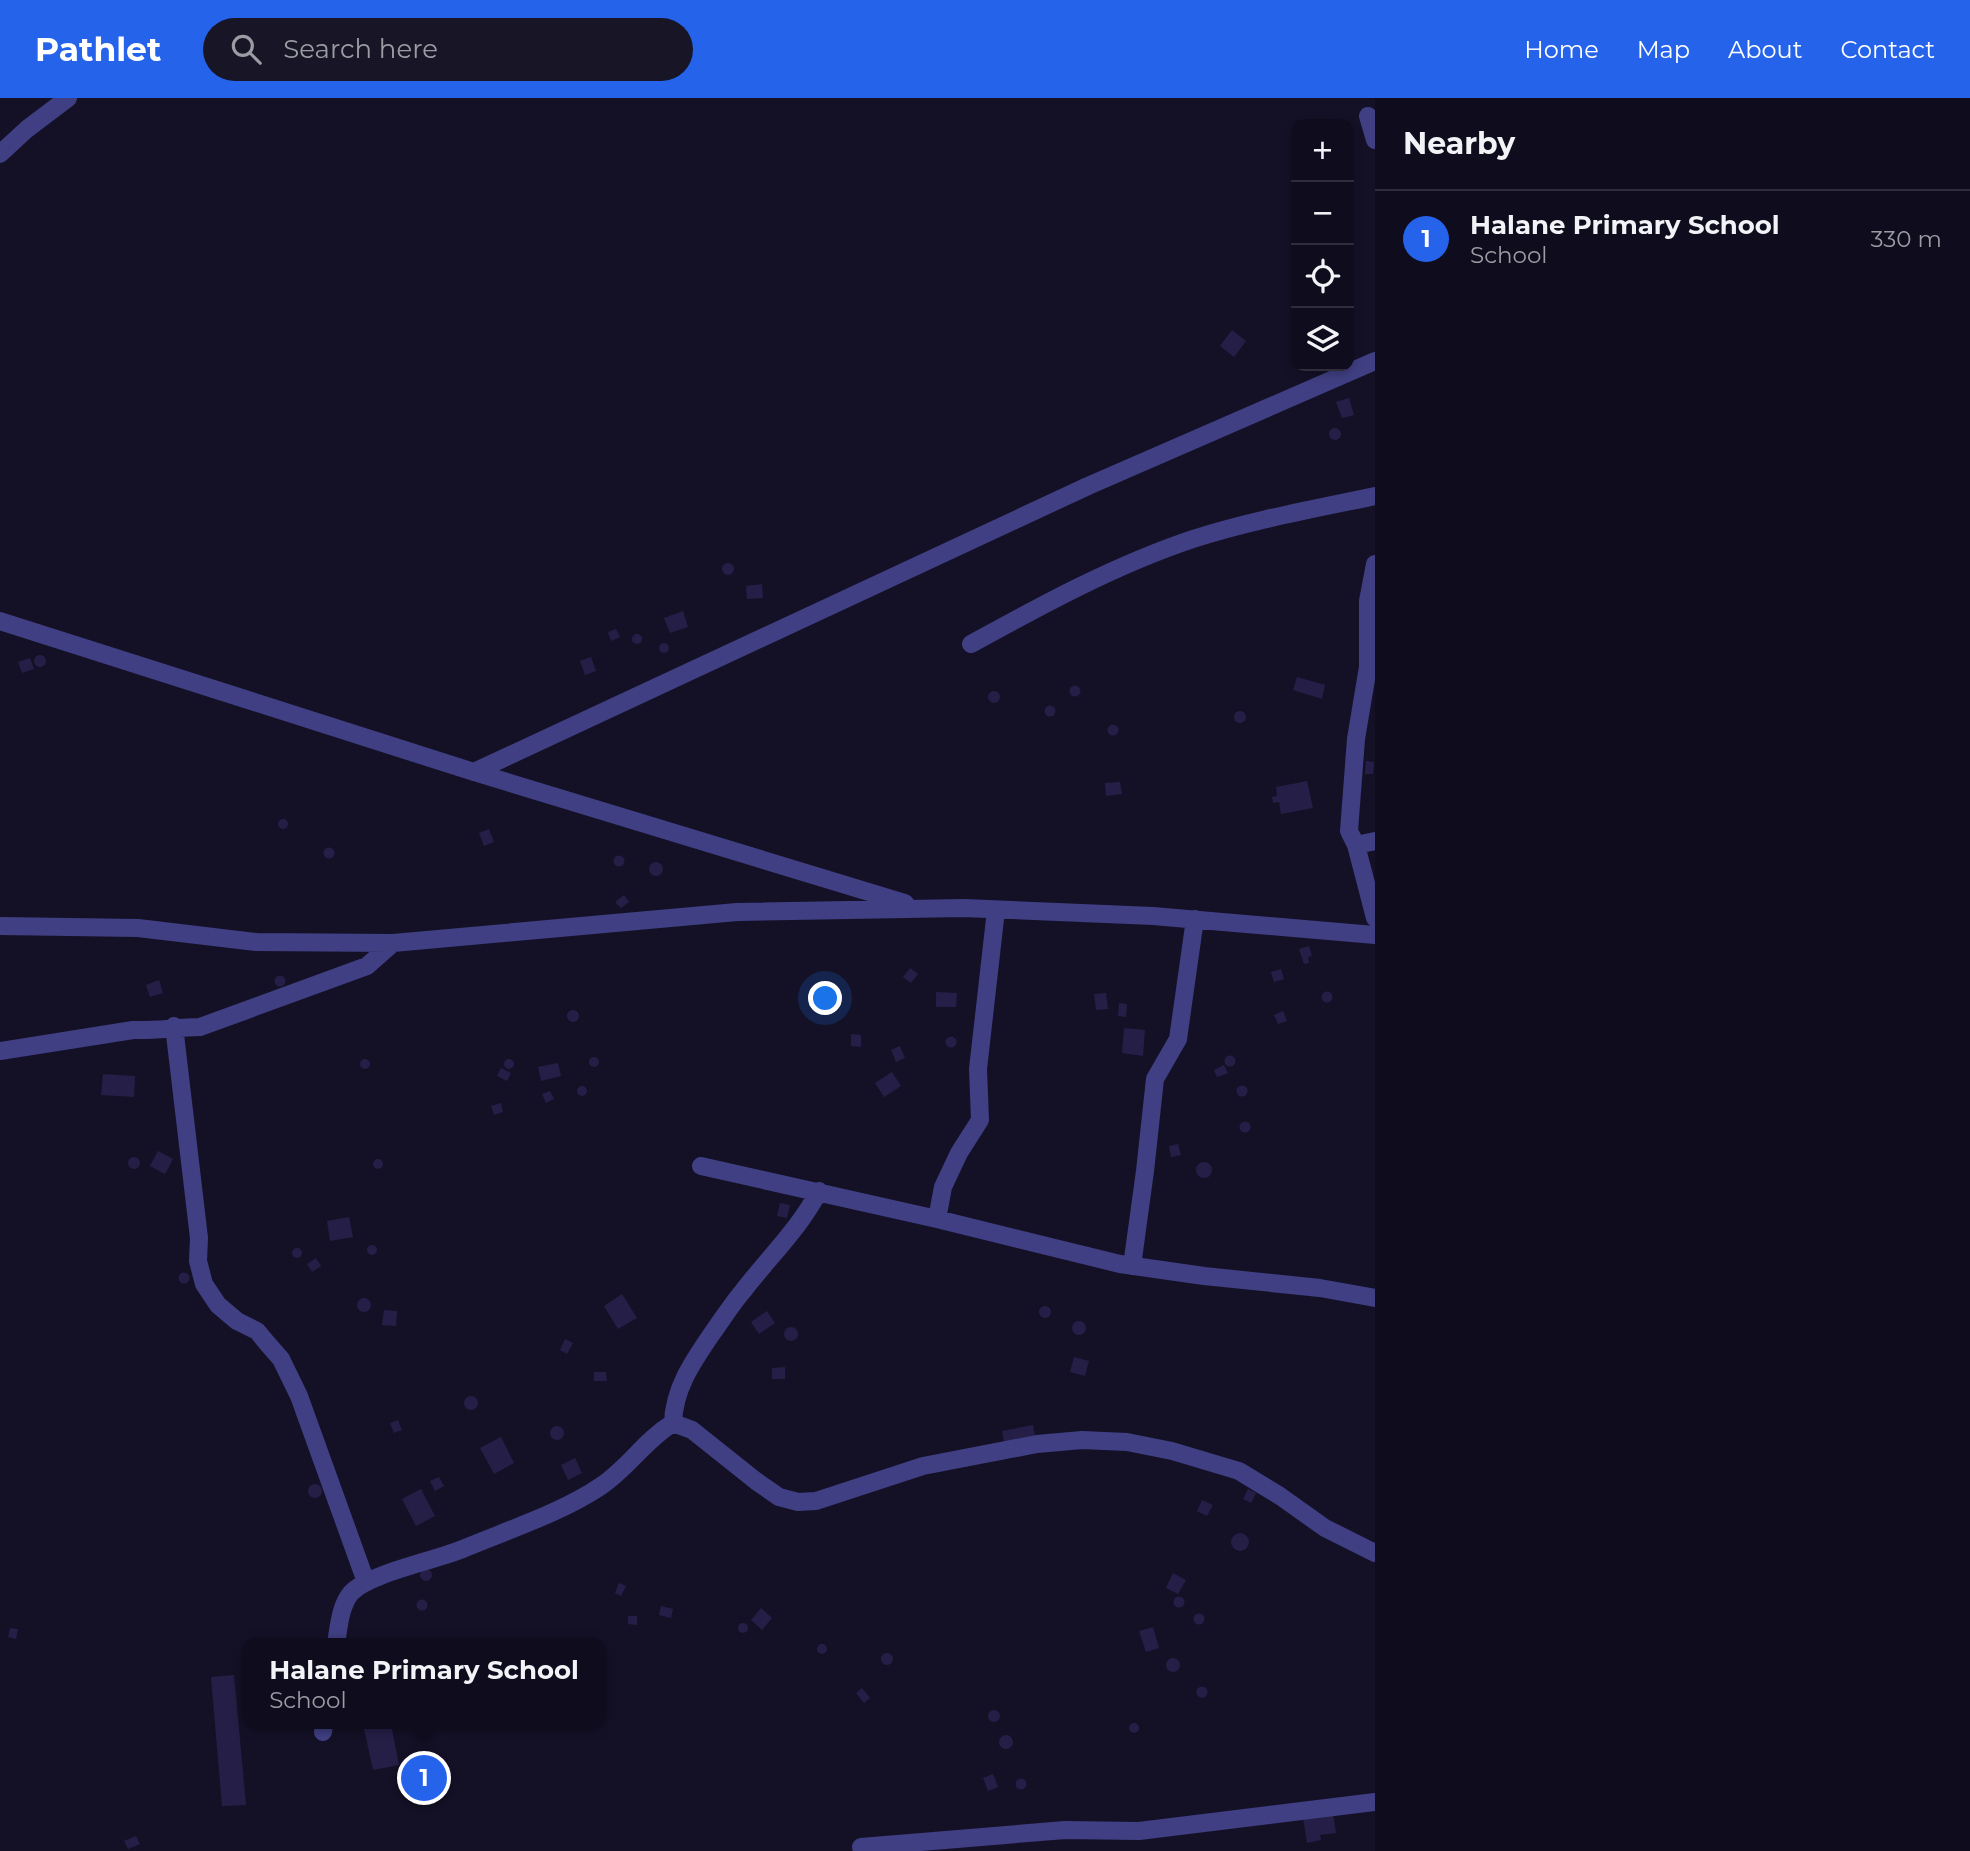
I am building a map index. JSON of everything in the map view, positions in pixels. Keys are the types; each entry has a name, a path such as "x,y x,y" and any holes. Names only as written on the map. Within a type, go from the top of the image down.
{"street":[{"path":"0,153 68,98"},
{"path":"1368,116 1375,141"},
{"path":"474,772 1088,486 1375,361"},
{"path":"971,644 1128,564 1193,539 1267,519 1375,496"},
{"path":"1375,564 1368,601 1368,667 1356,739 1349,831 1356,845 1375,918"},
{"path":"0,621 474,772 923,909"},
{"path":"1356,845 1375,841"},
{"path":"0,926 138,928 256,942 393,943 737,912 923,909 1195,919 1375,935"},
{"path":"937,1219 943,1187 959,1153 980,1120 978,1069 996,910"},
{"path":"1132,1266 1155,1079 1178,1039 1195,919"},
{"path":"0,1051 132,1030 200,1027 367,966 393,943"},
{"path":"174,1027 199,1238 198,1261 204,1284 218,1305 237,1321 257,1331 281,1360 299,1396 366,1582"},
{"path":"701,1166 819,1191 1132,1266 1320,1288 1375,1298"},
{"path":"673,1423 679,1388 696,1357 743,1291 807,1214 819,1191"},
{"path":"337,1638 341,1612 351,1593 366,1582 447,1556 601,1487 622,1470 656,1434 673,1423"},
{"path":"673,1423 692,1430 779,1497 798,1502 816,1501 923,1466 1025,1447 1082,1440 1127,1442 1172,1451 1239,1471 1325,1528 1375,1553"},
{"path":"862,1847 1065,1830 1139,1831 1375,1802"}],"building":[{"path":"1232,330 1246,341 1234,357 1220,346"},
{"path":"1349,398 1354,415 1342,418 1336,402"},
{"path":"1335,428 1341,434 1335,440 1329,434"},
{"path":"728,563 734,569 728,575 722,569"},
{"path":"762,584 763,598 747,599 746,586"},
{"path":"683,611 688,627 670,633 664,618"},
{"path":"616,629 620,637 611,641 608,632"},
{"path":"637,634 641,635 641,643 637,644 633,643 632,639 633,635"},
{"path":"664,643 668,644 668,652 664,653 660,652 659,648 660,644"},
{"path":"40,655 46,661 40,667 34,661"},
{"path":"591,657 596,671 585,675 580,661"},
{"path":"30,658 34,669 22,673 18,662"},
{"path":"1297,677 1325,685 1322,699 1293,690"},
{"path":"1075,685 1081,691 1075,697 1069,691"},
{"path":"994,691 1000,697 994,703 988,697"},
{"path":"1050,705 1056,711 1050,717 1044,711"},
{"path":"1240,711 1246,717 1240,723 1234,717"},
{"path":"1113,724 1119,730 1113,736 1107,730"},
{"path":"1366,761 1374,762 1373,774 1365,774"},
{"path":"1307,781 1313,808 1281,814 1279,802 1273,803 1272,797 1277,796 1276,787"},
{"path":"1120,782 1122,794 1106,796 1105,783"},
{"path":"283,819 287,820 287,828 283,829 279,828 278,824 279,820"},
{"path":"489,829 494,842 484,846 479,833"},
{"path":"329,847 335,853 329,859 323,853"},
{"path":"619,856 623,857 623,865 619,866 615,865 614,861 615,857"},
{"path":"653,862 659,862 663,869 659,876 653,876 649,872 649,866"},
{"path":"624,895 629,902 621,908 615,902"},
{"path":"1309,946 1312,956 1308,957 1309,963 1304,964 1299,949"},
{"path":"910,968 918,974 911,983 903,977"},
{"path":"1281,969 1284,979 1274,982 1271,972"},
{"path":"280,976 284,977 284,985 280,986 276,985 275,981 276,977"},
{"path":"159,980 163,993 150,997 146,985"},
{"path":"936,992 957,993 956,1007 936,1007"},
{"path":"1327,992 1331,993 1331,1001 1327,1002 1323,1001 1322,997 1323,993"},
{"path":"1106,993 1108,1009 1096,1010 1094,994"},
{"path":"1119,1003 1127,1004 1126,1017 1118,1016"},
{"path":"573,1010 579,1016 573,1022 567,1016"},
{"path":"1283,1011 1287,1021 1278,1024 1274,1015"},
{"path":"1124,1028 1145,1030 1143,1056 1122,1053"},
{"path":"851,1034 861,1035 861,1047 851,1046"},
{"path":"951,1036 957,1042 951,1048 945,1042"},
{"path":"900,1046 905,1058 896,1062 891,1050"},
{"path":"1230,1056 1234,1057 1234,1065 1230,1066 1226,1065 1225,1061 1226,1057"},
{"path":"594,1057 598,1058 598,1066 594,1067 590,1066 589,1062 590,1058"},
{"path":"365,1059 369,1060 369,1068 365,1069 361,1068 360,1064 361,1060"},
{"path":"509,1059 513,1060 513,1068 509,1069 505,1068 504,1064 505,1060"},
{"path":"558,1063 561,1076 541,1081 538,1067"},
{"path":"1224,1065 1228,1073 1217,1077 1214,1070"},
{"path":"501,1068 511,1073 507,1081 497,1076"},
{"path":"892,1072 901,1086 884,1097 875,1083"},
{"path":"103,1074 135,1076 134,1097 101,1095"},
{"path":"582,1086 586,1087 586,1095 582,1096 578,1095 577,1091 578,1087"},
{"path":"1242,1086 1246,1087 1246,1095 1242,1096 1238,1095 1237,1091 1238,1087"},
{"path":"550,1091 554,1099 546,1103 542,1094"},
{"path":"501,1103 503,1112 494,1115 491,1106"},
{"path":"1245,1122 1249,1123 1249,1131 1245,1132 1241,1131 1240,1127 1241,1123"},
{"path":"1178,1144 1181,1155 1171,1157 1169,1146"},
{"path":"158,1151 173,1159 165,1174 150,1166"},
{"path":"134,1157 140,1163 134,1169 128,1163"},
{"path":"378,1159 382,1160 382,1168 378,1169 374,1168 373,1164 374,1160"},
{"path":"1204,1162 1212,1170 1204,1178 1196,1170"},
{"path":"780,1203 790,1205 787,1218 777,1216"},
{"path":"349,1217 353,1237 330,1241 327,1221"},
{"path":"372,1245 376,1246 376,1254 372,1255 368,1254 367,1250 368,1246"},
{"path":"297,1248 301,1249 301,1257 297,1258 293,1257 292,1253 293,1249"},
{"path":"316,1258 321,1266 312,1272 307,1264"},
{"path":"184,1272 190,1278 184,1284 178,1278"},
{"path":"622,1294 637,1318 618,1329 604,1306"},
{"path":"361,1298 367,1298 371,1305 367,1312 361,1312 357,1308 357,1302"},
{"path":"1045,1306 1051,1312 1045,1318 1039,1312"},
{"path":"384,1310 397,1311 396,1326 382,1325"},
{"path":"767,1311 775,1323 759,1334 751,1322"},
{"path":"1076,1321 1082,1321 1086,1328 1082,1335 1076,1335 1072,1331 1072,1325"},
{"path":"788,1327 794,1327 798,1334 794,1341 788,1341 784,1337 784,1331"},
{"path":"565,1339 573,1343 567,1354 560,1350"},
{"path":"1074,1357 1089,1361 1085,1376 1070,1372"},
{"path":"785,1367 785,1379 772,1379 772,1368"},
{"path":"594,1372 606,1372 607,1381 594,1381"},
{"path":"468,1396 474,1396 478,1403 474,1410 468,1410 464,1406 464,1400"},
{"path":"398,1420 402,1430 394,1433 390,1423"},
{"path":"1033,1425 1035,1436 1004,1442 1002,1431"},
{"path":"554,1426 560,1426 564,1433 560,1440 554,1440 550,1436 550,1430"},
{"path":"501,1437 514,1463 494,1474 480,1448"},
{"path":"575,1458 582,1473 568,1480 561,1465"},
{"path":"439,1477 444,1486 435,1491 430,1481"},
{"path":"312,1484 318,1484 322,1491 318,1498 312,1498 308,1494 308,1488"},
{"path":"421,1489 435,1516 416,1526 402,1499"},
{"path":"1248,1489 1256,1493 1251,1503 1243,1499"},
{"path":"1202,1500 1213,1505 1207,1516 1197,1511"},
{"path":"1236,1533 1244,1533 1249,1542 1247,1549 1236,1551 1231,1546 1231,1538"},
{"path":"421,1570 431,1570 431,1580 421,1580"},
{"path":"1173,1573 1186,1580 1178,1594 1166,1588"},
{"path":"619,1583 626,1586 621,1596 615,1593"},
{"path":"1179,1597 1183,1598 1183,1606 1179,1607 1175,1606 1174,1602 1175,1598"},
{"path":"422,1599 428,1605 422,1611 416,1605"},
{"path":"661,1606 673,1609 671,1618 659,1615"},
{"path":"761,1608 772,1618 762,1630 751,1620"},
{"path":"1199,1614 1203,1615 1203,1623 1199,1624 1195,1623 1194,1619 1195,1615"},
{"path":"628,1616 637,1616 637,1625 628,1624"},
{"path":"743,1623 747,1624 747,1632 743,1633 739,1632 738,1628 739,1624"},
{"path":"1153,1627 1159,1648 1146,1652 1139,1631"},
{"path":"10,1628 18,1629 16,1639 8,1637"},
{"path":"822,1644 826,1645 826,1653 822,1654 818,1653 817,1649 818,1645"},
{"path":"887,1653 893,1659 887,1665 881,1659"},
{"path":"1170,1658 1176,1658 1180,1665 1176,1672 1170,1672 1166,1668 1166,1662"},
{"path":"234,1675 246,1805 222,1806 211,1677"},
{"path":"1202,1687 1206,1688 1206,1696 1202,1697 1198,1696 1197,1692 1198,1688"},
{"path":"862,1688 870,1698 864,1703 856,1693"},
{"path":"989,1711 999,1711 999,1721 989,1721"},
{"path":"1134,1723 1138,1724 1138,1732 1134,1733 1130,1732 1129,1728 1130,1724"},
{"path":"364,1729 392,1729 399,1765 373,1770"},
{"path":"1003,1735 1009,1735 1013,1742 1009,1749 1003,1749 999,1745 999,1739"},
{"path":"993,1774 998,1787 988,1791 983,1778"},
{"path":"1021,1778 1027,1784 1021,1790 1015,1784"},
{"path":"1333,1814 1336,1833 1320,1835 1321,1840 1307,1843 1303,1818"},
{"path":"136,1836 140,1844 128,1849 124,1841"}],"place":[{"name":"Halane Primary School","path":"424,1778"}]}
